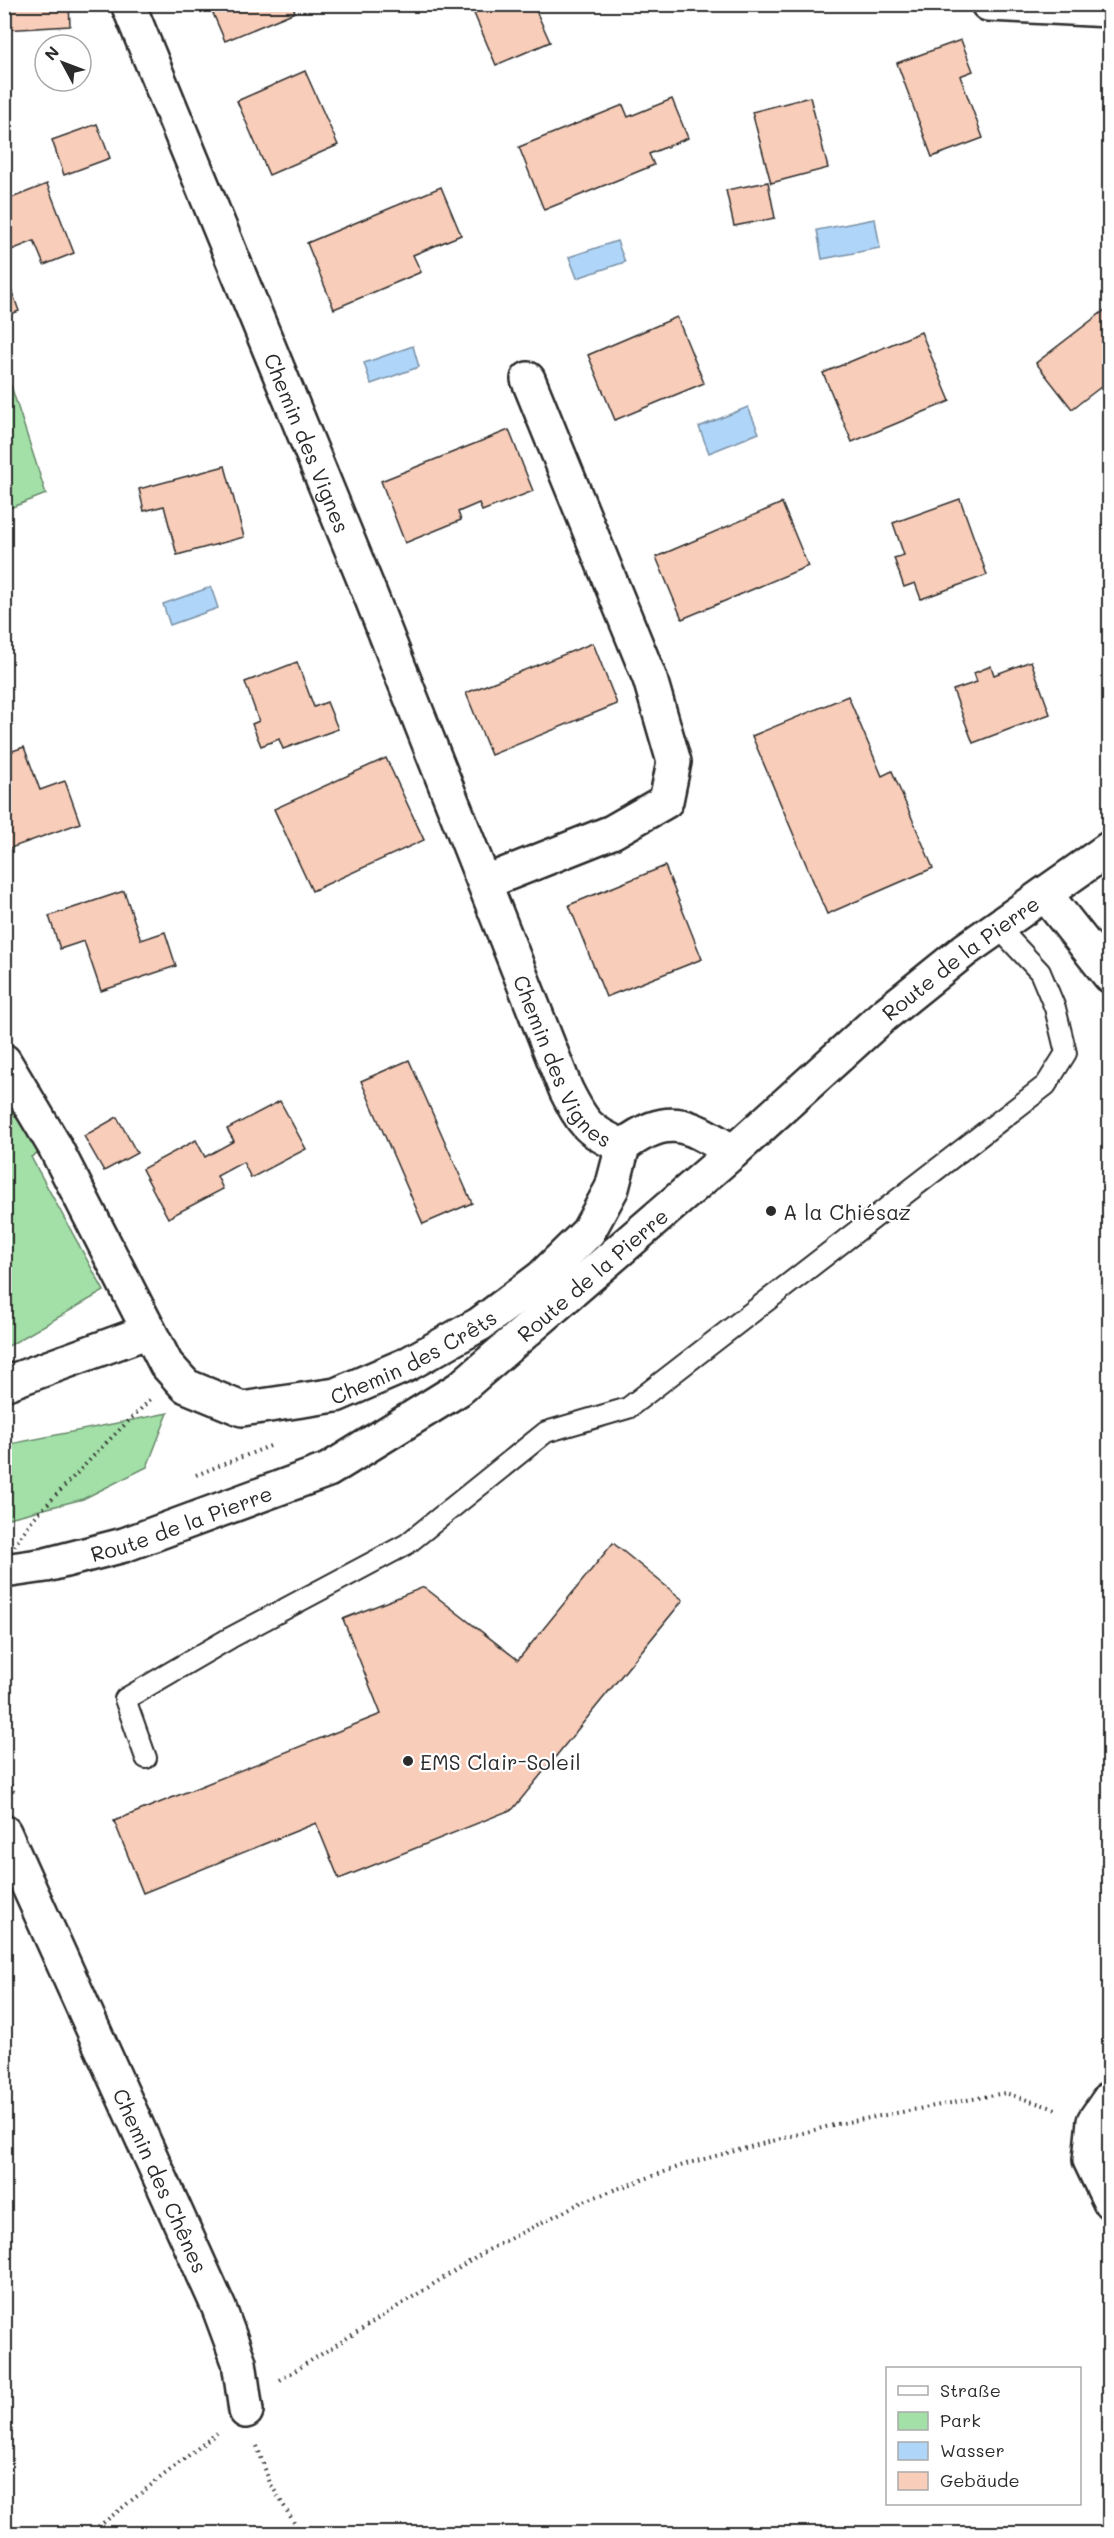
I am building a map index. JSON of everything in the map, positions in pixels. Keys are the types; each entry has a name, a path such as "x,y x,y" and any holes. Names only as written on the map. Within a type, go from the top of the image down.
{"street":[{"name":"Chemin des Vignes","path":"128,4 486,882 566,1090 581,1121 604,1138 623,1146 645,1130 679,1124 699,1132 733,1152"},
{"path":"988,4 1110,10"},
{"path":"486,882 612,832 666,801 674,762 650,679 528,379"},
{"name":"Route de la Pierre","path":"4,1571 46,1565 124,1545 328,1470 459,1389 733,1152 883,1016 997,926 1110,848"},
{"path":"1045,894 1108,972"},
{"name":"Chemin des Crêts","path":"4,1061 54,1145 166,1364 186,1386 242,1409 336,1395 406,1365 480,1324 541,1278 588,1232 612,1188 623,1146"},
{"path":"4,1384 148,1330"},
{"name":"Chemin des Chênes","path":"4,1832 219,2308 239,2362 246,2411"},
{"path":"1102,2109 1090,2160 1110,2202"}],"lane":[{"path":"146,1758 125,1699 230,1638 407,1544 546,1432 628,1408 1046,1085 1066,1053 1055,1008 1040,972 997,926"}],"path":[{"path":"4,1561 32,1520 106,1443 178,1376"},
{"path":"193,1476 272,1445"},
{"path":"15,1531 37,1529"},
{"path":"4,1768 7,1776"},
{"path":"88,2534 246,2411 279,2380 488,2250 584,2201 689,2163 837,2124 1005,2093 1102,2109"},
{"path":"246,2411 270,2483 301,2534"}],"green space":[{"path":"4,364 46,494 5,510 4,510"},
{"path":"4,1077 45,1148 31,1157 104,1291 5,1348"},
{"path":"168,1413 147,1467 83,1499 5,1519 5,1445"}],"water":[{"path":"875,219 880,248 822,259 817,230"},
{"path":"617,241 625,262 577,278 569,257"},
{"path":"413,346 419,367 371,384 364,363"},
{"path":"748,407 759,433 709,453 699,427"},
{"path":"211,587 218,608 170,625 163,604"}],"building":[{"path":"4,4 69,4 70,26 4,30"},
{"path":"209,4 292,4 295,12 225,41"},
{"path":"470,4 533,4 550,42 496,65"},
{"path":"961,40 973,71 960,76 983,138 932,157 897,63"},
{"path":"305,71 338,145 269,175 237,101"},
{"path":"810,97 828,168 771,183 752,112"},
{"path":"672,99 688,138 649,154 654,165 544,210 519,147 623,105 628,117"},
{"path":"97,124 110,158 64,175 52,140"},
{"path":"768,182 775,218 734,226 726,190"},
{"path":"47,184 74,253 44,265 34,241 4,253 4,201"},
{"path":"441,187 461,235 413,255 421,272 334,309 307,243"},
{"path":"4,270 19,311 4,317"},
{"path":"1110,306 1110,380 1072,409 1036,363"},
{"path":"677,317 704,383 615,420 588,355"},
{"path":"921,332 950,401 852,442 823,373"},
{"path":"509,430 533,491 482,511 479,503 458,512 461,520 405,543 381,481"},
{"path":"225,466 244,537 177,555 164,506 144,511 139,489"},
{"path":"960,499 987,575 921,599 915,583 904,587 894,558 904,555 893,523"},
{"path":"782,503 808,566 682,619 656,557"},
{"path":"4,605 11,625 4,627"},
{"path":"593,643 617,704 491,755 466,693"},
{"path":"1031,661 1050,714 973,743 953,690 977,682 974,673 991,666 994,675"},
{"path":"297,662 314,707 327,702 338,729 283,749 279,739 261,746 252,724 259,721 245,682"},
{"path":"848,696 882,776 892,771 933,868 827,914 752,736"},
{"path":"24,747 40,790 65,781 80,823 5,850 4,754"},
{"path":"386,758 424,840 312,891 274,809"},
{"path":"665,866 702,959 606,997 569,905"},
{"path":"124,891 141,940 165,932 176,966 101,991 84,941 60,949 49,916"},
{"path":"409,1060 472,1203 423,1224 361,1081"},
{"path":"280,1101 306,1149 251,1178 243,1162 217,1176 223,1189 168,1218 142,1169 196,1140 205,1157 234,1141 227,1129"},
{"path":"117,1117 137,1153 104,1171 84,1136"},
{"name":"EMS Clair-Soleil","path":"613,1543 683,1600 513,1809 339,1879 316,1823 143,1893 114,1821 381,1714 343,1619 424,1587 518,1660"}],"place":[{"name":"A la Chiésaz","path":"771,1211"},
{"name":"EMS Clair-Soleil","path":"408,1761"}]}
